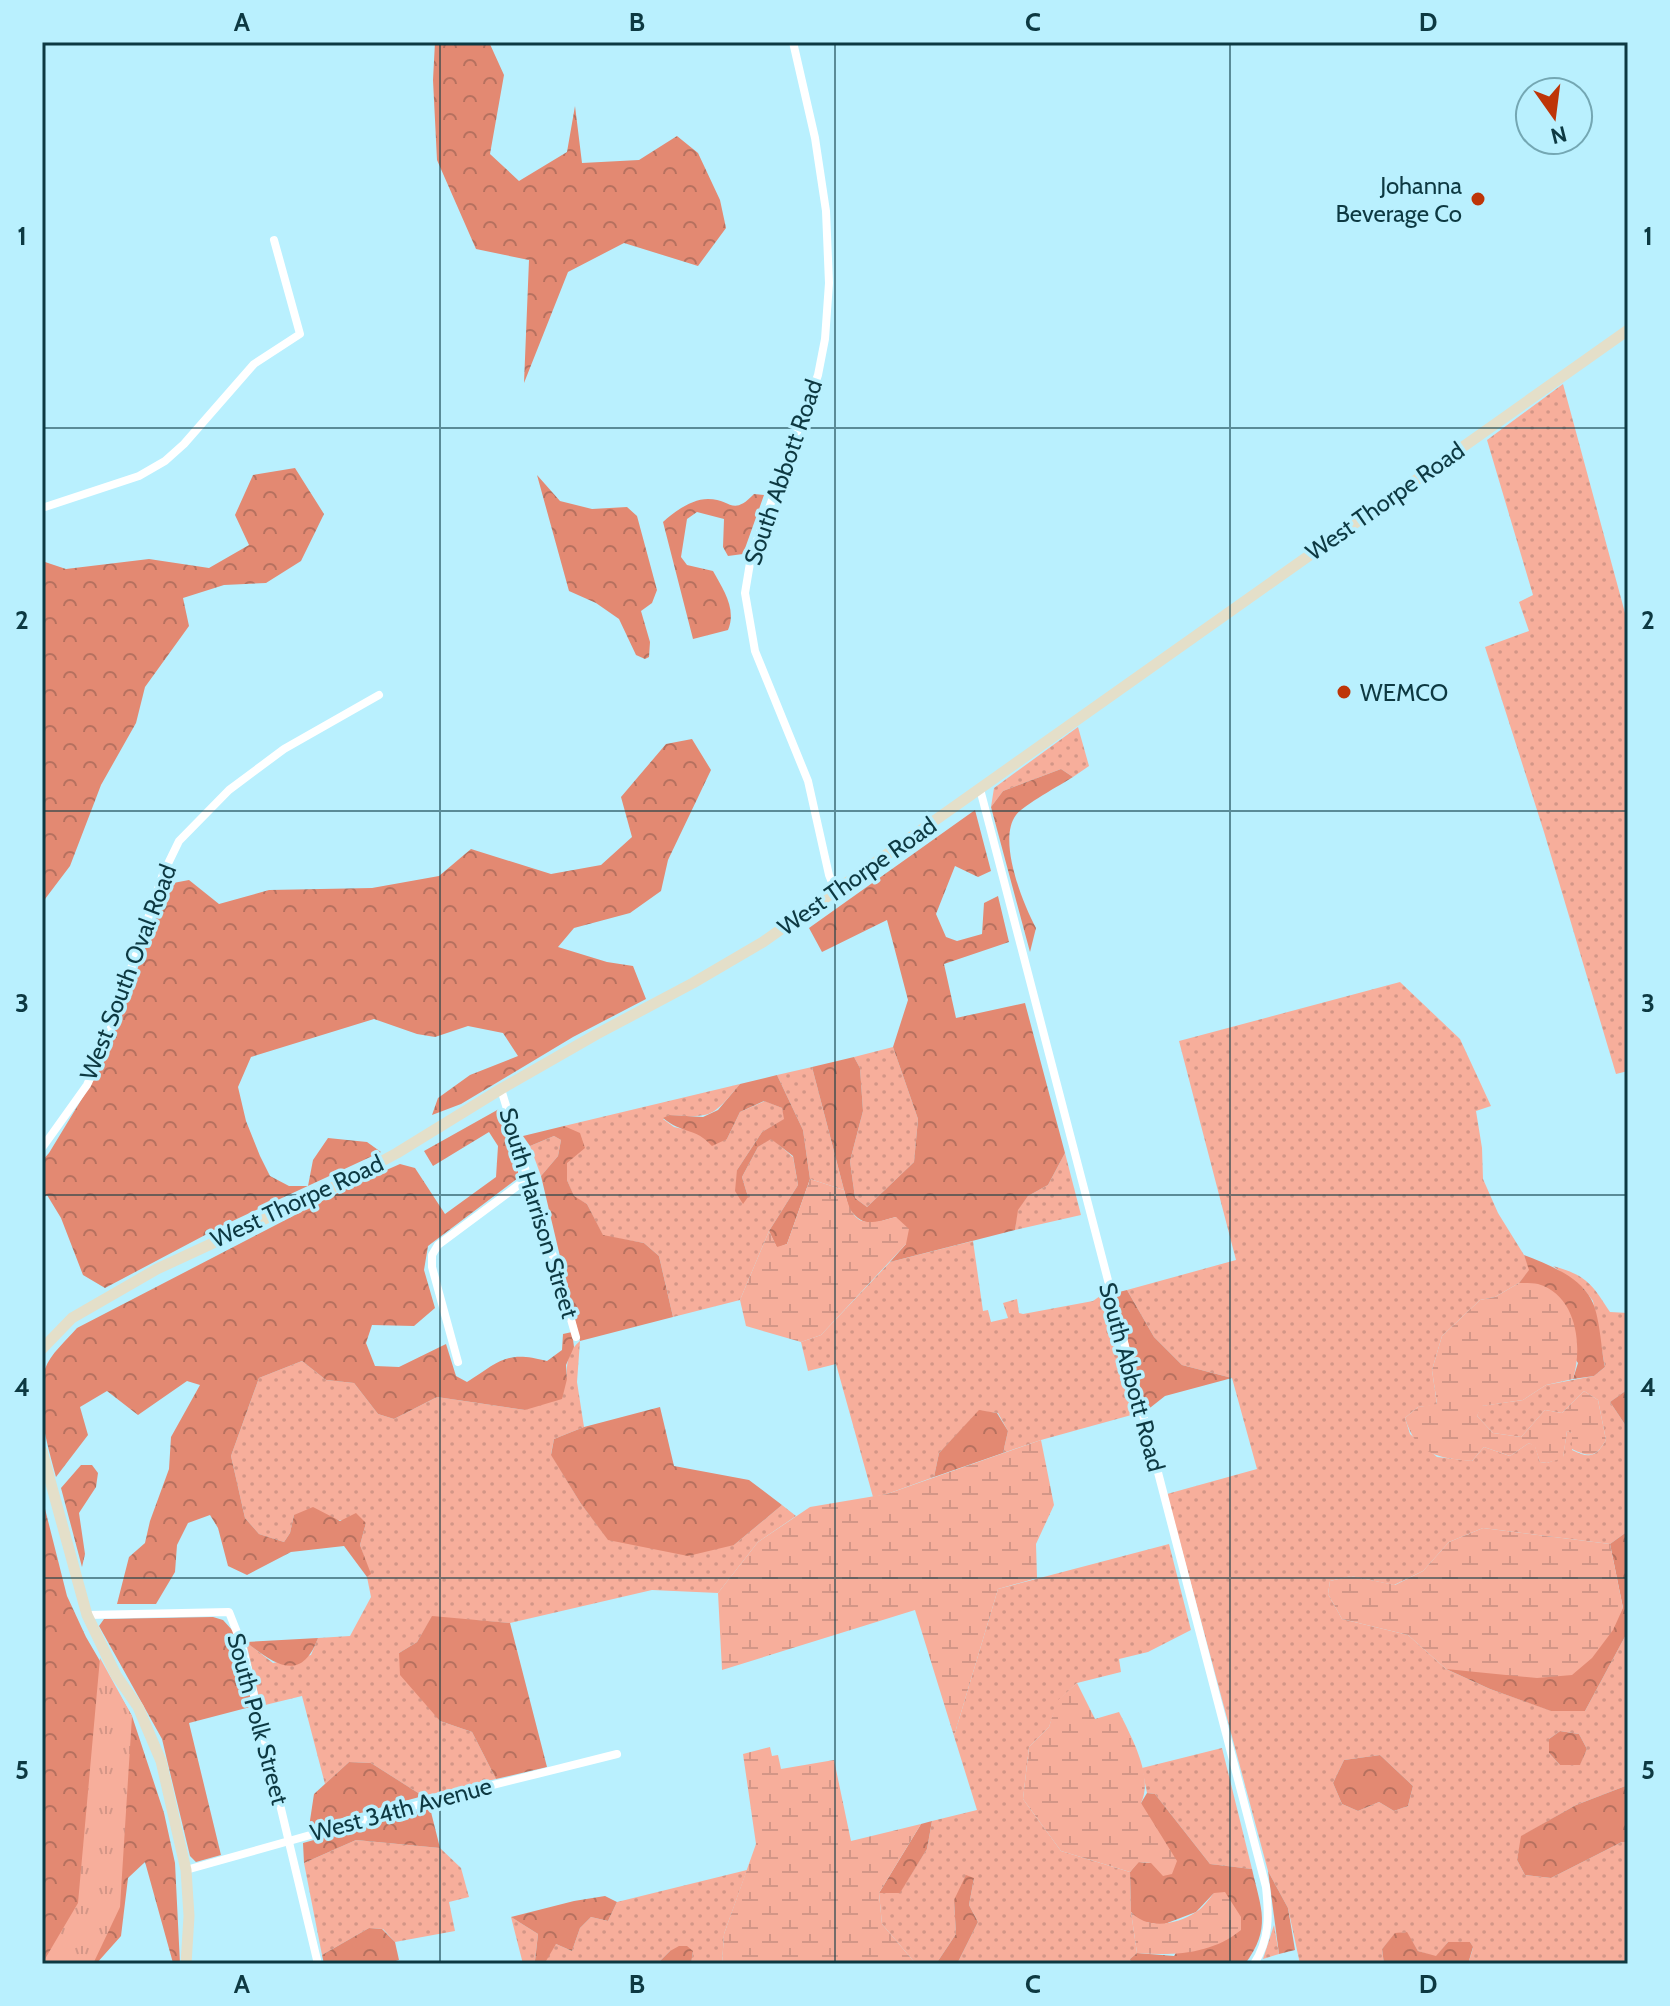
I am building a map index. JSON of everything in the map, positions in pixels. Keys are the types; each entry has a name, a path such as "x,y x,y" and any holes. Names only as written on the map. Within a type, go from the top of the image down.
{"street":[{"name":"South Abbott Road","path":"793,42 815,138 826,211 829,283 825,339 818,375 751,557 745,593 755,651 808,781 829,875 836,892"},
{"path":"42,508 139,476 165,461 184,444 254,364 300,334 274,240"},
{"name":"West Thorpe Road","path":"42,1349 72,1318 146,1275 201,1246 336,1186 597,1034 763,942 1628,330"},
{"name":"West South Oval Road","path":"42,1148 87,1085 104,1048 163,874 179,841 229,790 284,749 379,695"},
{"name":"South Abbott Road","path":"980,789 1266,1887 1270,1919 1254,1964"},
{"name":"South Harrison Street","path":"501,1089 535,1193 576,1337"},
{"path":"458,1362 432,1267 432,1255 438,1245 528,1178"},
{"path":"42,1451 87,1615 116,1675 138,1707 161,1761 186,1870 189,1916 186,1964"},
{"name":"South Polk Street","path":"87,1615 229,1612 242,1645 318,1964"},
{"name":"West 34th Avenue","path":"186,1870 288,1839 617,1754"}],"green space":[{"path":"435,42 489,42 504,75 490,154 519,181 567,152 575,106 582,163 639,160 677,136 698,153 720,200 726,228 698,266 624,243 568,272 524,383 529,260 476,249 437,160 433,80"},
{"path":"1563,384 1628,624 1628,1071 1616,1074 1485,647 1529,631 1519,602 1533,595 1487,440"},
{"path":"295,468 324,514 301,561 266,583 224,585 183,598 189,626 145,687 136,723 101,785 70,866 42,903 42,561 66,569 149,559 209,568 249,545 235,515 253,475"},
{"path":"537,475 560,501 592,509 627,507 637,516 657,590 652,603 641,611 650,642 649,657 645,659 636,655 619,619 596,603 569,591"},
{"path":"754,494 764,495 743,554 728,556 723,547 724,519 697,512 687,519 681,557 687,565 713,571 728,599 731,614 728,630 693,639 663,522 696,501 716,500 736,506"},
{"path":"1078,727 1089,766 1073,777 1061,769 1003,791 991,807 994,788"},
{"path":"692,739 711,770 668,860 661,891 630,913 574,928 558,947 607,962 633,966 646,999 573,1037 461,1104 432,1115 438,1098 470,1075 518,1056 503,1033 468,1026 435,1037 374,1019 251,1057 238,1087 246,1121 260,1156 270,1176 289,1186 308,1186 224,1225 105,1288 83,1275 61,1218 47,1195 42,1199 42,1161 103,1064 168,884 189,880 219,904 269,890 372,888 439,876 471,849 551,874 601,865 632,837 621,797 666,744"},
{"path":"1061,769 1073,777 1020,811 1011,826 1009,840 1014,872 1036,928 1030,952 991,807 1003,791"},
{"path":"975,810 991,871 978,877 955,866 936,914 946,937 957,941 982,934 984,903 998,896 1009,942 944,964 956,1018 1025,1003 1065,1153 1048,1185 1028,1196 1018,1210 1015,1230 890,1262 906,1244 896,1217 870,1223 860,1220 849,1209 812,1067 854,1057 860,1068 863,1111 850,1161 855,1198 867,1207 914,1162 918,1119 893,1047 908,1000 887,920 822,952 809,928"},
{"path":"1400,982 1460,1039 1491,1106 1476,1111 1483,1179 1530,1270 1519,1283 1495,1297 1480,1300 1442,1336 1432,1370 1437,1405 1418,1407 1405,1418 1410,1434 1437,1457 1472,1461 1484,1447 1510,1456 1529,1443 1535,1446 1540,1462 1547,1463 1563,1457 1567,1431 1573,1433 1572,1450 1584,1455 1596,1453 1606,1440 1598,1400 1584,1391 1562,1413 1545,1410 1521,1437 1493,1433 1477,1416 1481,1406 1523,1400 1546,1385 1594,1376 1605,1367 1593,1301 1584,1289 1553,1266 1587,1282 1610,1312 1628,1313 1628,1389 1610,1402 1628,1429 1628,1531 1610,1544 1483,1528 1449,1542 1423,1571 1394,1585 1351,1576 1330,1581 1328,1594 1342,1619 1408,1635 1446,1669 1552,1711 1585,1711 1628,1631 1628,1785 1576,1805 1522,1836 1517,1860 1525,1875 1551,1878 1622,1842 1628,1842 1628,1964 1468,1964 1473,1948 1470,1942 1448,1942 1436,1957 1418,1951 1406,1932 1395,1934 1382,1949 1384,1964 1300,1964 1288,1908 1268,1871 1167,1494 1257,1469 1232,1378 1182,1365 1154,1337 1127,1290 1236,1260 1179,1041","holes":["1560,1731 1579,1734 1587,1749 1580,1764 1560,1765 1549,1753 1549,1739","1380,1755 1413,1786 1408,1806 1394,1811 1379,1802 1358,1811 1342,1804 1333,1783 1344,1760"]},
{"path":"893,1047 918,1119 914,1162 867,1207 855,1198 850,1161 863,1111 860,1068 854,1057"},
{"path":"812,1067 844,1190 810,1179 803,1130 777,1075"},
{"path":"777,1075 803,1130 810,1179 787,1244 777,1248 769,1231 798,1185 793,1156 771,1139 758,1147 742,1177 748,1197 743,1204 735,1191 737,1170 762,1132 784,1119 782,1108 764,1101 740,1112 727,1139 712,1146 700,1136 663,1118 669,1115 703,1117 718,1110 740,1084"},
{"path":"740,1084 710,1113 669,1115 663,1119 674,1127 727,1139 740,1112 765,1101 782,1108 785,1119 762,1132 737,1170 748,1197 742,1177 758,1147 771,1138 793,1157 798,1185 769,1231 740,1300 673,1317 659,1256 644,1243 603,1236 587,1204 574,1197 567,1180 564,1126"},
{"path":"499,1109 518,1162 518,1178 428,1246 424,1270 435,1308 414,1326 372,1325 366,1343 375,1366 399,1367 446,1344 456,1376 467,1382 496,1363 512,1357 547,1361 562,1350 563,1334 572,1332 574,1347 566,1365 567,1379 562,1399 525,1410 437,1397 394,1419 378,1414 354,1383 326,1380 302,1361 259,1378 231,1456 245,1518 259,1534 284,1542 290,1533 294,1515 313,1507 340,1521 356,1513 366,1523 360,1545 371,1574 367,1577 344,1546 291,1552 247,1575 228,1566 218,1528 210,1515 188,1523 177,1545 175,1572 156,1604 117,1604 129,1557 145,1543 169,1469 171,1437 200,1385 187,1381 138,1415 107,1391 80,1407 88,1435 56,1477 41,1409 42,1381 47,1363 77,1328 357,1183 400,1164 415,1168 445,1214 496,1177 498,1146 489,1132 433,1166 424,1151"},
{"path":"564,1126 580,1133 585,1148 567,1163 567,1180 574,1196 587,1204 603,1235 644,1243 659,1256 673,1317 580,1341 541,1176 558,1156 561,1140 554,1136 530,1146 523,1136"},
{"path":"554,1136 561,1140 558,1156 541,1176 530,1146"},
{"path":"328,1138 367,1142 381,1152 308,1186 313,1160"},
{"path":"1065,1153 1081,1215 1015,1230 1017,1210 1028,1196 1048,1185"},
{"path":"810,1179 844,1190 851,1211 861,1220 875,1222 896,1217 909,1229 906,1244 821,1335 801,1342 746,1326 740,1300 769,1231 777,1247 787,1244"},
{"path":"973,1241 983,1311 988,1310 991,1322 1008,1318 1003,1303 1017,1299 1019,1313 1023,1314 1093,1301 1100,1296 1135,1414 1003,1453 1008,1431 998,1413 979,1411 939,1453 934,1477 873,1497 836,1364 808,1371 801,1342 821,1335 890,1262"},
{"path":"1524,1255 1571,1277 1591,1299 1605,1367 1594,1376 1573,1379 1578,1363 1519,1283 1529,1270"},
{"path":"1519,1283 1538,1284 1551,1290 1569,1310 1577,1338 1573,1379 1546,1385 1523,1400 1482,1406 1477,1416 1493,1433 1521,1437 1545,1410 1562,1413 1584,1391 1598,1400 1606,1440 1596,1453 1584,1454 1572,1449 1572,1433 1567,1431 1563,1458 1547,1463 1540,1462 1535,1447 1529,1443 1510,1456 1484,1447 1472,1461 1430,1452 1415,1440 1405,1418 1418,1407 1437,1404 1432,1370 1442,1336 1480,1300 1495,1297"},
{"path":"1127,1290 1154,1337 1182,1365 1232,1378 1165,1396 1146,1411 1115,1293"},
{"path":"580,1341 577,1382 584,1427 554,1439 551,1454 581,1504 608,1539 734,1545 782,1505 796,1516 758,1542 718,1593 652,1590 510,1623 432,1617 417,1642 399,1653 440,1721 472,1732 496,1779 423,1796 371,1763 349,1762 325,1784 302,1696 261,1706 246,1642 273,1663 311,1655 318,1638 350,1636 371,1597 367,1577 370,1574 360,1545 366,1523 294,1515 290,1533 284,1542 259,1534 245,1518 231,1456 259,1378 302,1361 326,1380 354,1383 378,1414 394,1419 437,1397 525,1410 567,1379 569,1358"},
{"path":"1628,1389 1628,1429 1610,1402"},
{"path":"660,1407 674,1466 749,1480 782,1505 734,1545 688,1556 608,1540 551,1455 554,1439 584,1427"},
{"path":"979,1410 997,1413 1008,1431 1003,1453 934,1477 939,1453"},
{"path":"1041,1440 1054,1505 1036,1544 1037,1578 998,1589 954,1736 915,1610 722,1670 718,1593 758,1542 810,1507 887,1494"},
{"path":"81,1465 92,1465 98,1473 96,1487 79,1513 85,1554 82,1567 61,1488"},
{"path":"42,1497 67,1596 86,1637 132,1716 164,1813 175,1863 180,1964 173,1963 145,1862 128,1878 121,1936 96,1964 42,1964"},
{"path":"1483,1528 1610,1544 1623,1608 1613,1630 1592,1658 1572,1675 1537,1678 1446,1669 1408,1635 1342,1619 1328,1594 1330,1581 1351,1576 1395,1585 1423,1571 1449,1542"},
{"path":"1628,1531 1628,1631 1585,1711 1551,1711 1446,1669 1466,1669 1623,1608 1610,1544"},
{"path":"1169,1544 1191,1630 1148,1652 1119,1659 1121,1672 1077,1683 1058,1701 1049,1727 1029,1747 1023,1799 1061,1851 1130,1872 1131,1912 1137,1953 1130,1959 1131,1964 957,1964 978,1922 969,1905 974,1878 954,1900 956,1934 936,1964 916,1964 882,1924 879,1893 900,1892 927,1849 932,1821 977,1810 954,1736 998,1589"},
{"path":"432,1616 510,1623 547,1767 496,1779 472,1732 440,1721 400,1675 399,1653 417,1642"},
{"path":"213,1617 223,1620 233,1631 254,1706 189,1723 221,1855 196,1862 190,1856 162,1739 99,1626 104,1619"},
{"path":"318,1638 304,1661 286,1666 246,1642"},
{"path":"100,1658 132,1716 120,1907 93,1964 42,1964 78,1903"},
{"path":"1077,1683 1095,1719 1119,1712 1135,1744 1145,1781 1141,1803 1177,1861 1172,1874 1163,1876 1151,1863 1139,1862 1130,1872 1061,1851 1023,1799 1029,1747 1049,1727 1057,1701"},
{"path":"1560,1731 1579,1734 1587,1749 1580,1765 1560,1765 1549,1753 1549,1739"},
{"path":"770,1747 772,1756 778,1755 781,1769 834,1760 851,1841 921,1824 879,1893 882,1924 916,1964 722,1964 724,1934 756,1844 743,1754"},
{"path":"1222,1748 1252,1869 1210,1864 1155,1794 1147,1793 1142,1768"},
{"path":"1380,1755 1413,1786 1408,1806 1394,1811 1379,1802 1358,1811 1342,1804 1333,1783 1344,1760"},
{"path":"349,1762 371,1763 423,1796 309,1827 314,1794"},
{"path":"1628,1785 1628,1842 1622,1842 1551,1878 1525,1875 1517,1860 1521,1836 1576,1805"},
{"path":"1147,1793 1155,1794 1210,1864 1252,1869 1262,1918 1259,1940 1245,1964 1131,1964 1130,1959 1137,1953 1174,1956 1214,1893 1196,1912 1162,1925 1139,1921 1131,1912 1130,1872 1138,1862 1151,1863 1141,1803"},
{"path":"430,1808 440,1848 356,1840 304,1863 303,1843"},
{"path":"932,1821 927,1849 900,1893 879,1893 921,1824"},
{"path":"356,1840 440,1848 461,1868 469,1897 449,1902 455,1931 395,1942 383,1929 369,1928 322,1955 304,1863"},
{"path":"747,1870 724,1934 722,1964 691,1964 693,1951 670,1951 657,1964 523,1964 511,1917 538,1934 535,1960 556,1944 572,1951 580,1928 591,1917 608,1921 617,1902"},
{"path":"1268,1871 1288,1908 1295,1950 1279,1954"},
{"path":"966,1875 974,1878 969,1905 978,1922 957,1964 936,1964 956,1934 954,1900"},
{"path":"1225,1892 1241,1917 1241,1930 1230,1938 1192,1952 1137,1953 1131,1912 1145,1921 1162,1924 1188,1916 1199,1910 1214,1893"},
{"path":"605,1896 617,1902 608,1921 591,1917 580,1928 572,1951 556,1944 546,1961 535,1961 538,1934 511,1917 574,1901"},
{"path":"1274,1925 1279,1954 1263,1959"},
{"path":"369,1928 382,1929 395,1942 399,1960 386,1964 324,1964 322,1955"},
{"path":"1407,1932 1418,1951 1436,1956 1448,1942 1470,1942 1473,1947 1468,1964 1384,1964 1382,1949 1395,1933"},
{"path":"687,1946 693,1951 691,1964 657,1964 670,1951"}],"place":[{"name":"Johanna Beverage Co","path":"1478,199"},
{"name":"WEMCO","path":"1344,692"}]}
